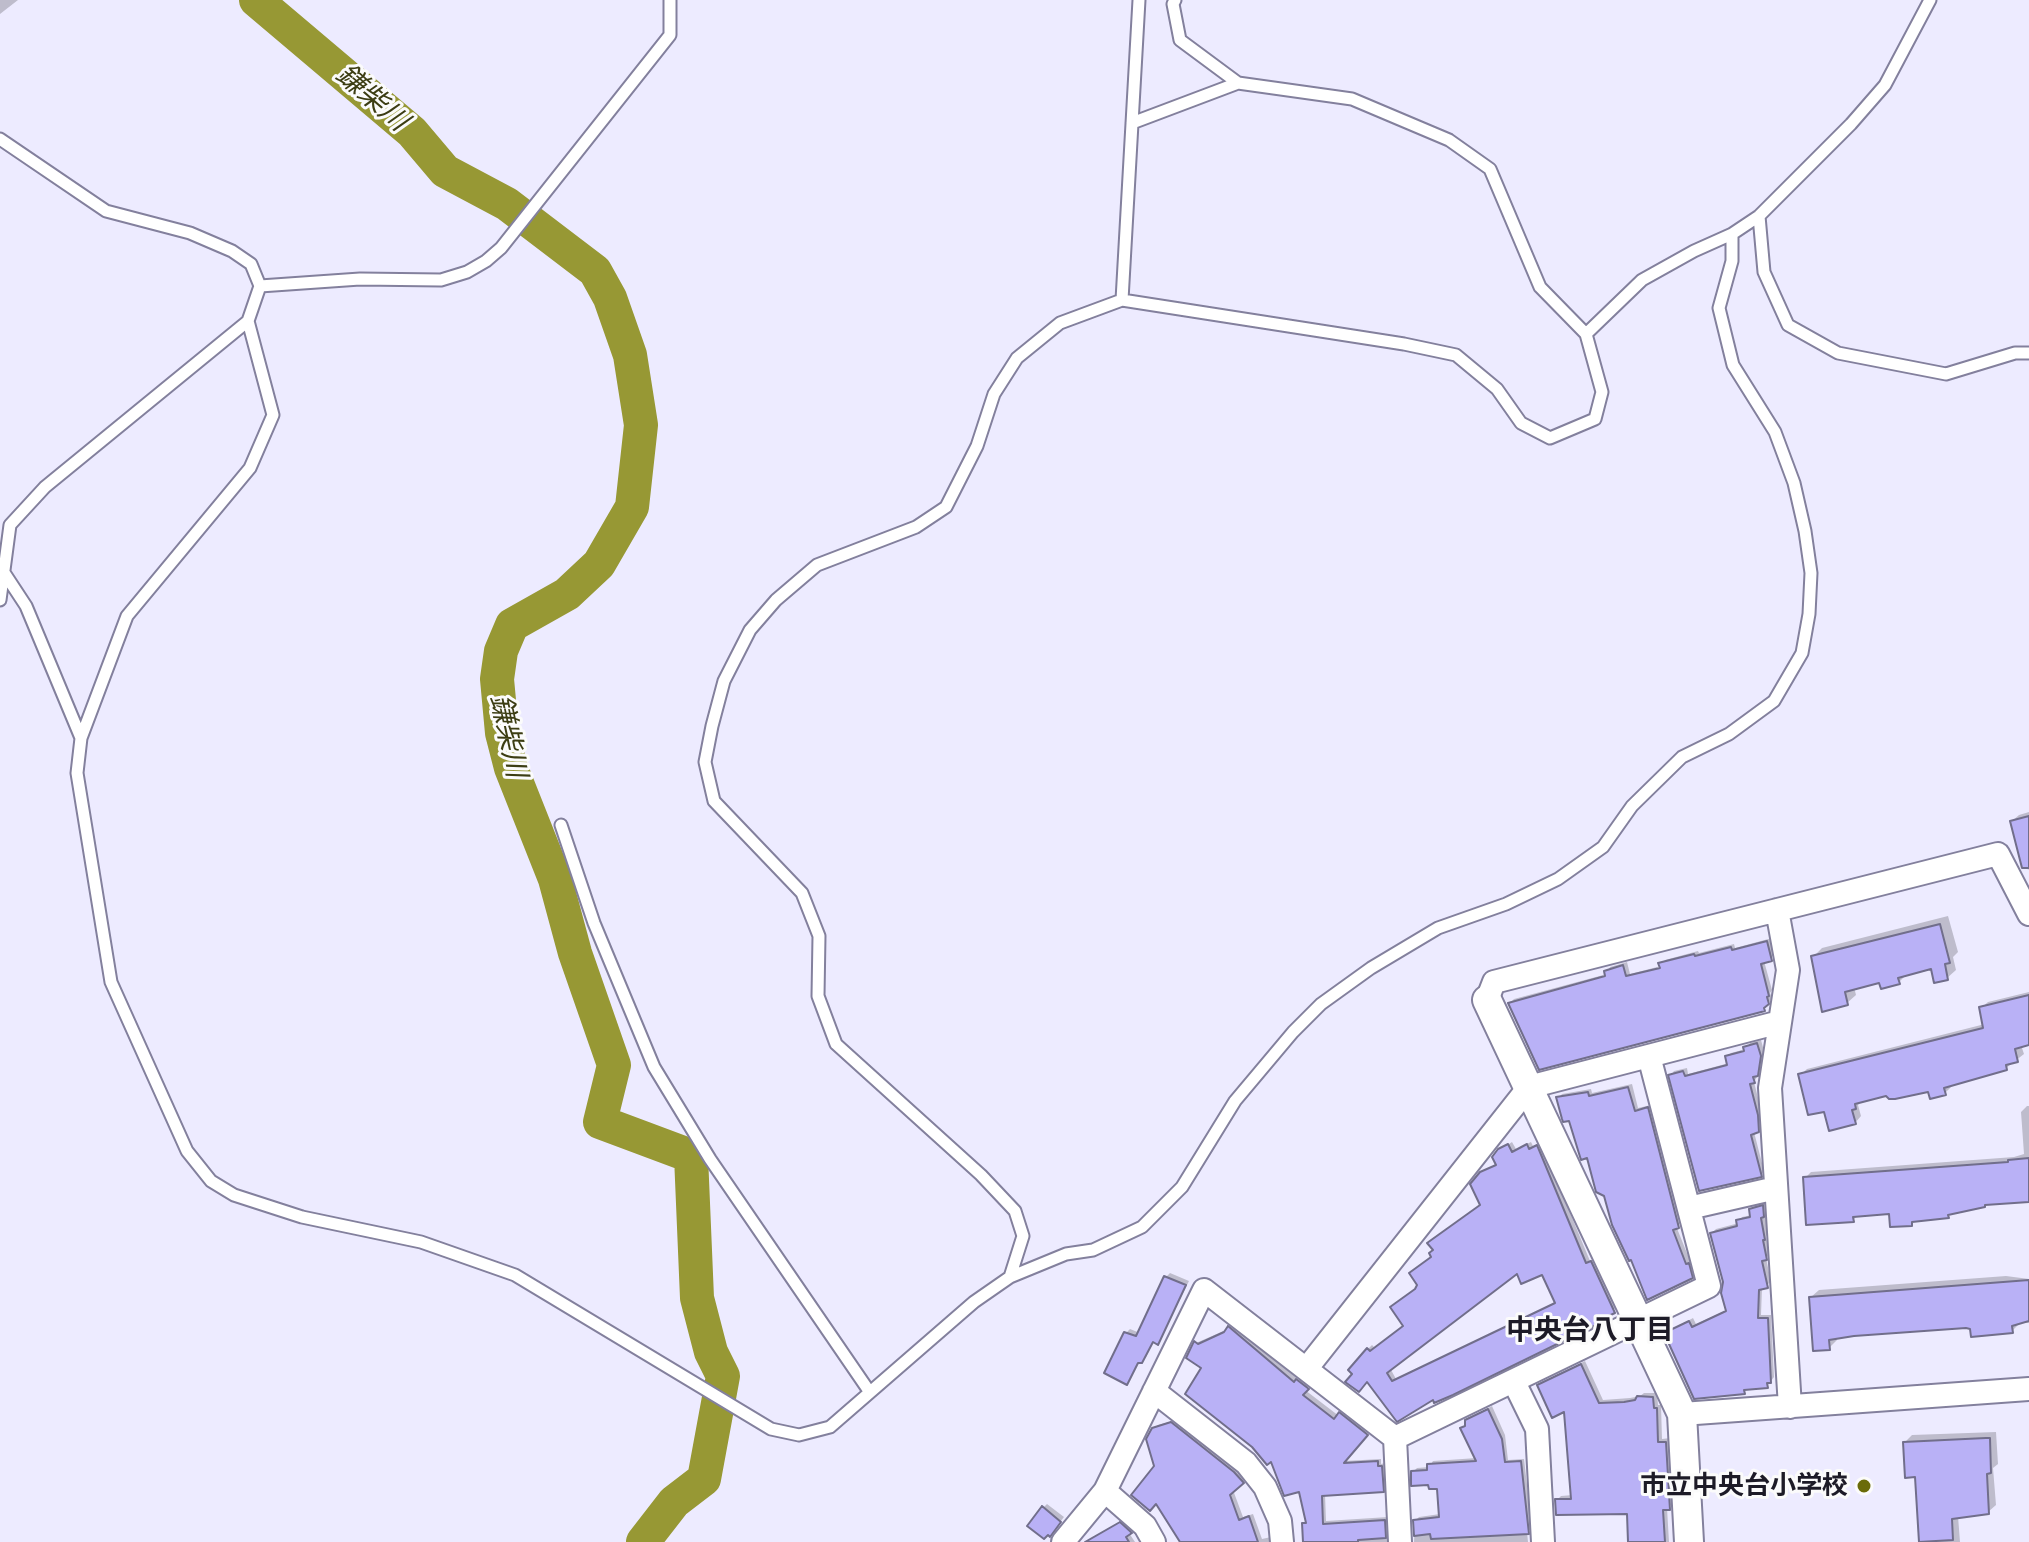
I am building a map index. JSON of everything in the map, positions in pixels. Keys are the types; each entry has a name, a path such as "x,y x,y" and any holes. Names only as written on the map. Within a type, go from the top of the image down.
{"street":[{"path":"1689,1542 1682,1414 1487,1000 1494,982 1998,854 2029,914"},
{"path":"1777,910 1788,970 1770,1088 1790,1407"},
{"path":"1307,1368 1529,1087 1780,1022"},
{"path":"1395,1438 1709,1286 1649,1056"},
{"path":"1689,1208 1776,1188"},
{"path":"1063,1542 1105,1491 1204,1290 1395,1438 1400,1542"},
{"path":"1514,1382 1537,1429 1543,1542"},
{"path":"1682,1414 2029,1389"},
{"path":"1154,1391 1246,1463 1265,1487 1280,1521 1282,1542"},
{"path":"1105,1491 1145,1526 1154,1542"}],"lane":[{"path":"260,286 360,279 441,280 467,272 486,261 501,248 670,35 670,0"},
{"path":"1122,300 1139,0"},
{"path":"1010,1277 1023,1236 1015,1211 981,1175 836,1044 818,996 819,936 802,893 714,801 705,762 724,681 750,630 776,600 817,565 916,527 946,507 977,446 994,394 1017,358 1060,323 1122,300 1404,344 1456,355 1497,389 1521,423 1550,438 1595,419 1602,392 1586,334 1540,287 1490,169 1449,140 1352,99 1238,83 1180,40 1173,4 1175,0"},
{"path":"1586,334 1642,280 1732,234 1759,216 1851,124 1885,85 1930,0"},
{"path":"1132,123 1238,83"},
{"path":"0,139 106,211 190,233 232,251 251,264 260,286 248,321 45,487 10,525 0,600"},
{"path":"1759,216 1764,272 1788,325 1838,353 1946,374 2015,353 2029,353"},
{"path":"248,321 273,415 250,468 127,616 81,738 77,773 111,982 187,1151 211,1181 234,1195 288,1212 421,1242 515,1275 731,1407 771,1429 799,1435 830,1427 974,1302 1010,1277 1066,1254 1093,1250 1142,1227 1182,1187 1235,1101 1321,1004 1371,968 1438,928 1506,904 1558,879 1603,847 1632,806 1682,757 1729,734 1774,701 1802,653 1809,614 1811,573 1794,483 1775,432 1733,365 1719,308 1732,261 1732,234"},
{"path":"3,571 26,606 81,738"},
{"path":"561,825 594,923 654,1067 710,1159 869,1391"}],"building":[{"path":"2029,816 2029,868 2022,868 2010,821"},
{"path":"1940,924 1950,963 1945,964 1948,980 1934,983 1931,969 1898,978 1900,984 1881,989 1879,983 1845,992 1848,1005 1822,1012 1811,956"},
{"path":"1767,941 1772,961 1761,964 1769,996 1765,1011 1539,1070 1508,1003 1605,976 1604,971 1623,965 1626,976 1660,968 1658,963 1694,954 1731,947 1732,950"},
{"path":"2029,995 2029,1045 2015,1049 2018,1062 2006,1065 2007,1070 1944,1088 1946,1095 1930,1099 1928,1092 1895,1099 1886,1096 1855,1104 1856,1109 1852,1110 1856,1124 1829,1131 1824,1112 1808,1115 1798,1074 1983,1028 1979,1007"},
{"path":"1757,1043 1761,1056 1758,1076 1753,1077 1755,1083 1750,1084 1759,1132 1751,1135 1762,1177 1699,1191 1668,1075 1683,1071 1685,1076 1727,1065 1725,1056 1744,1051 1743,1047"},
{"path":"1628,1087 1635,1111 1648,1107 1679,1228 1673,1230 1693,1278 1647,1300 1631,1260 1612,1225 1604,1196 1596,1192 1587,1158 1581,1160 1569,1121 1563,1122 1556,1097 1588,1092 1589,1096"},
{"path":"1508,1144 1512,1152 1527,1144 1529,1149 1537,1145 1586,1263 1591,1261 1615,1313 1453,1395 1434,1403 1433,1400 1397,1422 1367,1382 1359,1392 1345,1382 1352,1374 1348,1370 1367,1348 1370,1351 1403,1326 1390,1307 1415,1289 1417,1285 1409,1273 1431,1257 1429,1253 1433,1250 1427,1243 1480,1205 1470,1184 1480,1172 1496,1165 1492,1157 1498,1149","holes":["1517,1274 1521,1284 1542,1275 1555,1303 1392,1381 1387,1373"]},
{"path":"2029,1158 2029,1202 1985,1205 1948,1215 1949,1218 1912,1222 1912,1226 1890,1227 1889,1214 1853,1217 1854,1222 1806,1225 1803,1177"},
{"path":"1763,1205 1764,1217 1761,1218 1767,1260 1762,1261 1768,1288 1759,1290 1758,1318 1768,1318 1771,1383 1767,1383 1768,1388 1744,1390 1745,1394 1694,1399 1664,1333 1689,1321 1692,1327 1726,1311 1721,1293 1723,1282 1710,1233 1737,1226 1736,1220 1750,1217 1749,1209"},
{"path":"1164,1276 1186,1285 1158,1345 1153,1342 1127,1385 1104,1373 1124,1332 1136,1336"},
{"path":"2029,1280 2029,1321 2012,1326 2013,1333 1971,1337 1970,1329 1966,1328 1854,1336 1829,1340 1830,1350 1813,1351 1809,1297"},
{"path":"1228,1326 1294,1382 1296,1379 1309,1389 1303,1395 1334,1419 1339,1412 1368,1435 1344,1463 1378,1461 1378,1466 1382,1466 1384,1492 1322,1496 1323,1524 1385,1520 1386,1538 1358,1542 1303,1542 1302,1523 1306,1523 1299,1492 1284,1496 1271,1462 1267,1465 1252,1447 1185,1394 1201,1368 1186,1358 1194,1341 1198,1344 1224,1332"},
{"path":"1581,1364 1599,1403 1635,1400 1637,1396 1653,1397 1654,1408 1657,1408 1658,1442 1666,1442 1670,1510 1663,1510 1665,1542 1628,1542 1627,1514 1556,1515 1555,1499 1571,1499 1564,1412 1552,1418 1537,1385"},
{"path":"1488,1409 1502,1439 1505,1462 1521,1461 1529,1534 1431,1539 1430,1534 1414,1536 1413,1520 1439,1517 1437,1489 1429,1489 1428,1485 1411,1486 1411,1471 1427,1470 1427,1464 1476,1461 1460,1428 1465,1426 1465,1420"},
{"path":"1171,1422 1244,1483 1230,1495 1239,1520 1249,1516 1258,1542 1180,1542 1156,1504 1150,1511 1131,1495 1154,1466 1146,1439 1152,1428"},
{"path":"1990,1438 1991,1473 1987,1474 1989,1514 1952,1519 1953,1540 1919,1542 1915,1477 1905,1478 1903,1442"},
{"path":"1042,1506 1061,1522 1050,1537 1048,1535 1044,1539 1027,1526"},
{"path":"1120,1522 1132,1533 1126,1537 1129,1542 1085,1542"}],"waterway":[{"name":"鎌柴川","path":"256,0 412,132 445,171 507,204 595,271 610,298 630,355 641,425 632,507 599,564 567,594 512,625 501,651 497,679 502,733 511,768 555,879 575,953 614,1065 600,1122 691,1156 697,1298 711,1352 723,1376 704,1479 674,1502 643,1542"}],"place":[{"name":"市立中央台小学校","path":"1864,1486"}],"district":[{"name":"中央台八丁目","path":"1590,1331"}]}
